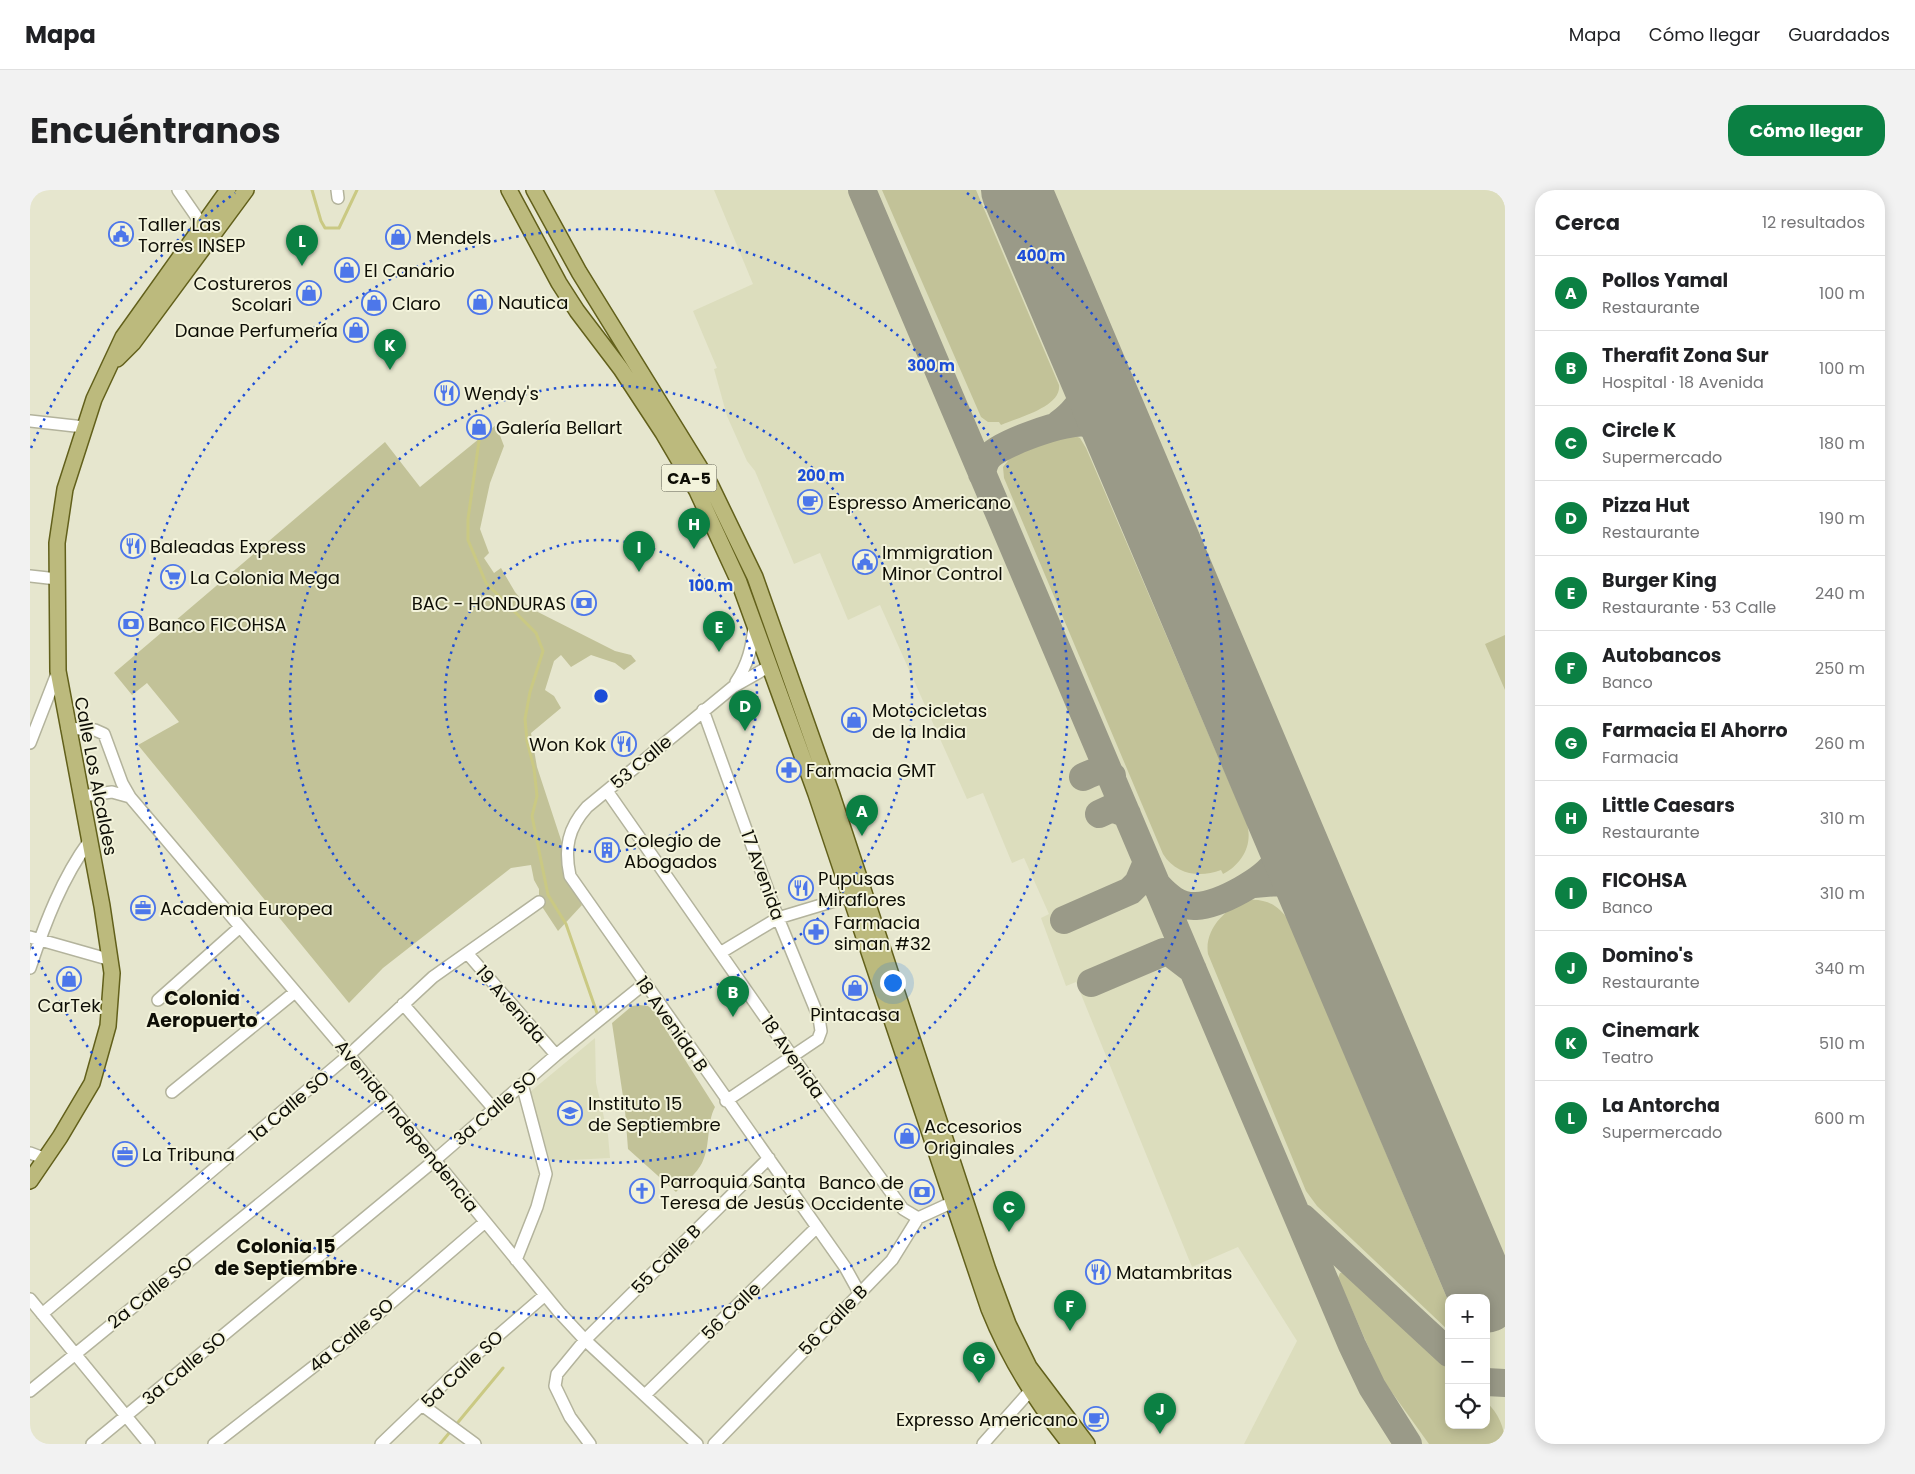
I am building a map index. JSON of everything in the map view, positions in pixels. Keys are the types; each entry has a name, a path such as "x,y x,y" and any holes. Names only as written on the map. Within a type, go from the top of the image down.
{"main road":[{"name":"Calle Los Alcaldes","path":"206,231 228,190"},
{"name":"Calle Los Alcaldes","path":"30,1180 46,1159 92,1083 108,1026 111,960 58,671 57,543 64,488 94,399 123,337 206,231 246,190"},
{"name":"CA-5","path":"509,190 577,311 622,369 697,491 739,582 852,896"},
{"name":"CA-5","path":"534,190 579,272 710,484 755,577 832,795 985,1261 1008,1324 1029,1367 1087,1444"},
{"path":"852,896 988,1309 1004,1345 1030,1391 1070,1444"}],"street":[{"path":"178,190 206,231"},
{"path":"30,422 84,427"},
{"path":"30,576 57,579"},
{"name":"53 Calle","path":"733,687 745,668 752,647 755,624"},
{"name":"53 Calle","path":"567,849 574,824 588,807 703,710 733,687 770,666"},
{"path":"30,743 58,671"},
{"name":"17 Avenida","path":"703,710 778,918 819,1018 821,1031 818,1039 792,1056"},
{"name":"Avenida Independencia","path":"67,728 95,730 104,734 122,783 130,797 350,1055 544,1295 585,1340 696,1444"},
{"name":"18 Avenida","path":"607,791 792,1056 903,1209 918,1218"},
{"path":"82,796 112,792 130,797"},
{"path":"30,968 35,938 75,860 90,840"},
{"name":"18 Avenida B","path":"567,849 570,876 726,1101 769,1158 845,1267 860,1294"},
{"path":"720,953 778,918 852,896"},
{"name":"1a Calle SO","path":"42,1314 350,1055 433,977 539,902"},
{"path":"158,1000 240,927"},
{"path":"35,938 111,960"},
{"name":"19 Avenida","path":"467,953 556,1055"},
{"name":"3a Calle SO","path":"92,1444 435,1160 556,1055 644,984"},
{"path":"172,1092 295,992"},
{"path":"404,1004 494,1108"},
{"path":"726,1101 792,1056"},
{"path":"516,1260 537,1208 546,1174 522,1084"},
{"name":"2a Calle SO","path":"30,1391 73,1354 387,1100"},
{"path":"30,1153 46,1159"},
{"name":"55 Calle B","path":"590,1444 570,1417 555,1386 557,1374 585,1340 769,1158"},
{"path":"918,1218 953,1202"},
{"name":"56 Calle B","path":"714,1444 892,1260 918,1218"},
{"name":"4a Calle SO","path":"214,1444 349,1339 485,1222"},
{"name":"56 Calle","path":"645,1395 817,1227"},
{"name":"5a Calle SO","path":"381,1444 456,1372 544,1295"},
{"path":"30,1299 73,1354 149,1444"},
{"path":"983,1444 1030,1391"},
{"path":"422,1405 475,1444"}],"shaded area":[{"path":"714,190 1505,190 1505,1444 1244,1444 1297,1341 1238,1247 1192,1267 1076,982 1066,986 1041,918 1049,914 1024,858 1012,863 983,793 967,799 880,605 848,620 820,553 794,564 755,471 747,461 727,416 714,369 717,368 693,311 753,284"},
{"path":"882,190 976,190 1059,385 1058,393 1053,400 1037,411 1001,425 999,422 988,422 981,417"},
{"path":"496,425 504,446 490,483 480,529 489,553 484,558 494,573 501,568 515,592 528,607 615,651 631,655 636,661 624,670 615,663 591,655 571,667 561,655 554,661 545,690 554,696 561,708 531,733 537,767 562,843 565,874 582,905 558,931 539,902 539,889 534,880 531,865 511,868 383,968 349,1003 138,745 179,722 147,683 132,695 114,673 385,442 420,487"},
{"path":"1066,432 1080,438 1086,448 1247,824 1248,839 1244,853 1236,865 1223,874 1221,870 1205,874 1189,873 1168,861 1163,854 1004,478 1003,467 1011,457 1020,452 1019,449"},
{"path":"1505,635 1505,690 1485,644"},
{"path":"1247,900 1266,901 1280,910 1288,920 1445,1294 1445,1327 1317,1206 1306,1191 1208,954 1209,936 1213,928 1224,914"},
{"path":"632,1006 648,1006 654,1011 715,1107 710,1120 707,1149 702,1163 676,1192 628,1149 625,1110 612,1023"},
{"name":"Instituto 15 de Septiembre","path":"595,1038 596,1083 608,1135 610,1158 550,1161 530,1092"},
{"path":"1346,1272 1445,1364 1445,1429 1490,1429 1490,1406 1500,1421 1504,1432 1505,1444 1429,1444 1383,1380 1338,1278 1340,1273"}],"waterway":[{"path":"312,190 321,221 325,228 339,228 357,190"},
{"path":"479,441 468,519 468,540 486,583 536,633 543,651 530,692 525,719 537,796 532,816 548,895 566,924 597,1013"},
{"path":"440,1444 503,1368"}],"taxiway":[{"path":"862,190 1352,1345 1372,1387 1408,1444"},
{"path":"1059,424 1078,406 1086,389 1086,369 1082,345"},
{"path":"982,474 987,459 1004,446 1064,425 1086,423 1098,427 1127,451"},
{"path":"1083,777 1101,771 1112,776"},
{"path":"1099,814 1112,808 1127,814"},
{"path":"1157,885 1174,900 1190,906 1206,905 1241,890 1263,875 1277,860 1282,845 1283,819"},
{"path":"1064,920 1130,891 1138,883 1147,862"},
{"path":"1254,884 1279,882 1317,899"},
{"path":"1091,983 1164,952 1172,954 1193,970"},
{"path":"1303,1218 1445,1349"},
{"path":"1490,1382 1505,1383"}],"runway":[{"path":"1016,190 1483,1294"}],"place":[{"name":"Taller Las Torres INSEP","path":"121,234"},
{"name":"Mendels","path":"398,237"},
{"name":"La Antorcha","path":"302,266"},
{"name":"El Canario","path":"347,270"},
{"name":"Costureros Scolari","path":"309,293"},
{"name":"Nautica","path":"480,302"},
{"name":"Claro","path":"374,303"},
{"name":"Danae Perfumería","path":"356,330"},
{"name":"Cinemark","path":"390,370"},
{"name":"Wendy's","path":"447,393"},
{"name":"Galería Bellart","path":"479,427"},
{"name":"Espresso Americano","path":"810,502"},
{"name":"Baleadas Express","path":"133,546"},
{"name":"Little Caesars","path":"694,549"},
{"name":"Immigration Minor Control","path":"865,562"},
{"name":"FICOHSA","path":"639,572"},
{"name":"La Colonia Mega","path":"173,577"},
{"name":"BAC - HONDURAS","path":"584,603"},
{"name":"Banco FICOHSA","path":"131,624"},
{"name":"Burger King","path":"719,652"},
{"name":"Motocicletas de la India","path":"854,720"},
{"name":"Pizza Hut","path":"745,731"},
{"name":"Won Kok","path":"624,744"},
{"name":"Farmacia GMT","path":"789,770"},
{"name":"Pollos Yamal","path":"862,836"},
{"name":"Colegio de Abogados","path":"607,850"},
{"name":"Pupusas Miraflores","path":"801,888"},
{"name":"Academia Europea","path":"143,908"},
{"name":"Farmacia siman #32","path":"816,932"},
{"name":"CarTek","path":"69,979"},
{"name":"Pintacasa","path":"855,988"},
{"name":"Therafit Zona Sur","path":"733,1017"},
{"name":"Instituto 15 de Septiembre","path":"570,1113"},
{"name":"Accesorios Originales","path":"907,1136"},
{"name":"La Tribuna","path":"125,1154"},
{"name":"Parroquia Santa Teresa de Jesús","path":"642,1191"},
{"name":"Banco de Occidente","path":"922,1192"},
{"name":"Circle K","path":"1009,1232"},
{"name":"Matambritas","path":"1098,1272"},
{"name":"Autobancos","path":"1070,1331"},
{"name":"Farmacia El Ahorro","path":"979,1383"},
{"name":"Expresso Americano","path":"1096,1419"},
{"name":"Domino's","path":"1160,1434"}],"district":[{"name":"Colonia Aeropuerto","path":"202,1009"},
{"name":"Colonia 15 de Septiembre","path":"286,1257"}]}
